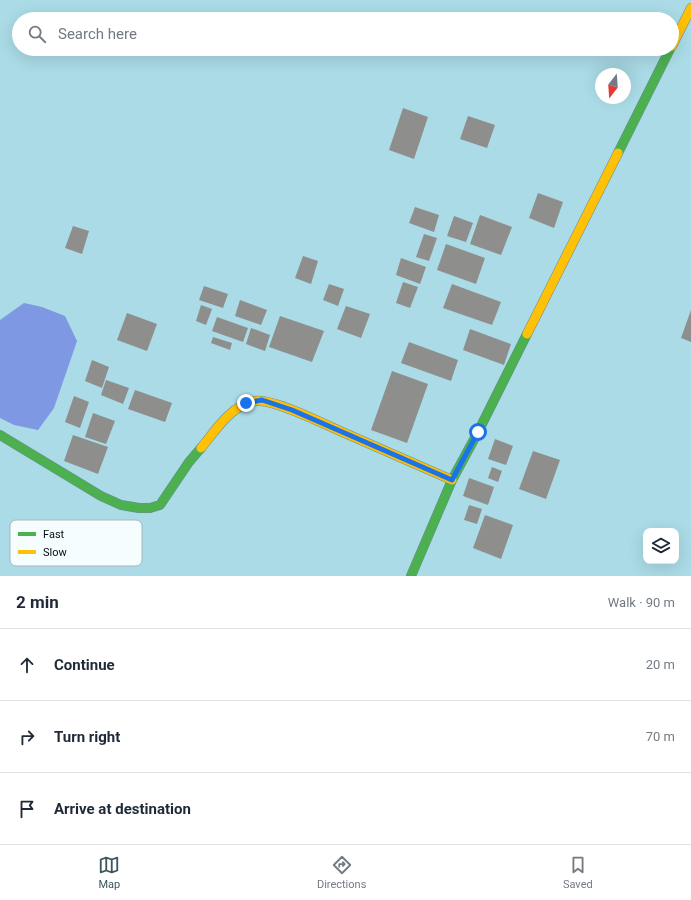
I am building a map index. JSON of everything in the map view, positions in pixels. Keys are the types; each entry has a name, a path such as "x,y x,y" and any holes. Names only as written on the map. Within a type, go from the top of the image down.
{"street":[{"path":"679,32 691,8"},
{"path":"411,576 452,480 482,425 666,56"},
{"path":"0,434 101,496 121,505 150,508 160,505 189,462 230,414 246,403 262,400 292,410 452,480"}],"water":[{"path":"24,303 42,307 65,316 77,341 54,408 38,430 14,425 0,418 0,320"}],"building":[{"path":"403,108 428,117 414,159 389,150"},
{"path":"468,116 495,125 487,148 460,139"},
{"path":"538,193 563,202 554,228 529,218"},
{"path":"415,207 439,215 434,232 409,223"},
{"path":"480,215 512,227 501,255 470,244"},
{"path":"454,216 473,223 466,242 447,236"},
{"path":"73,226 89,231 82,254 65,248"},
{"path":"424,234 437,238 429,261 416,257"},
{"path":"446,244 485,258 476,284 437,270"},
{"path":"303,256 318,261 311,284 295,278"},
{"path":"401,258 426,267 420,284 396,275"},
{"path":"403,282 418,287 410,308 396,303"},
{"path":"329,284 344,289 338,306 323,300"},
{"path":"452,284 501,302 492,325 443,308"},
{"path":"204,286 228,294 223,308 199,300"},
{"path":"240,300 267,310 261,325 235,316"},
{"path":"201,305 212,309 206,325 196,321"},
{"path":"346,306 370,314 361,338 337,329"},
{"path":"691,310 691,342 681,338"},
{"path":"127,313 157,324 147,351 117,340"},
{"path":"280,316 324,331 312,362 269,347"},
{"path":"217,317 248,328 243,342 212,331"},
{"path":"251,328 270,335 265,351 246,344"},
{"path":"470,329 511,344 504,365 463,350"},
{"path":"213,337 232,343 230,350 211,343"},
{"path":"409,342 458,360 451,381 401,363"},
{"path":"92,360 109,367 102,388 85,381"},
{"path":"392,371 428,384 407,443 371,430"},
{"path":"106,380 129,388 123,404 101,395"},
{"path":"135,390 172,403 165,422 128,409"},
{"path":"74,396 89,402 80,428 65,422"},
{"path":"93,413 115,421 106,444 85,437"},
{"path":"73,435 108,447 98,474 64,461"},
{"path":"495,439 513,446 506,465 488,459"},
{"path":"533,451 560,460 546,499 519,489"},
{"path":"492,467 502,471 498,482 488,478"},
{"path":"469,478 494,487 488,505 463,496"},
{"path":"469,505 482,509 477,524 464,520"},
{"path":"485,515 513,525 501,559 473,548"}],"traffic: fast":[{"path":"618,153 666,56"},
{"path":"411,576 452,480 527,334"},
{"path":"0,435 101,496 121,505 139,508 150,508 160,505 189,462 201,448"}],"traffic: slow":[{"path":"679,32 691,8"},
{"path":"527,334 618,153"},
{"path":"201,448 231,413 246,403 263,401 297,412 452,480"}],"route":[{"path":"246,403 262,400 292,410 452,480 478,432"}]}
